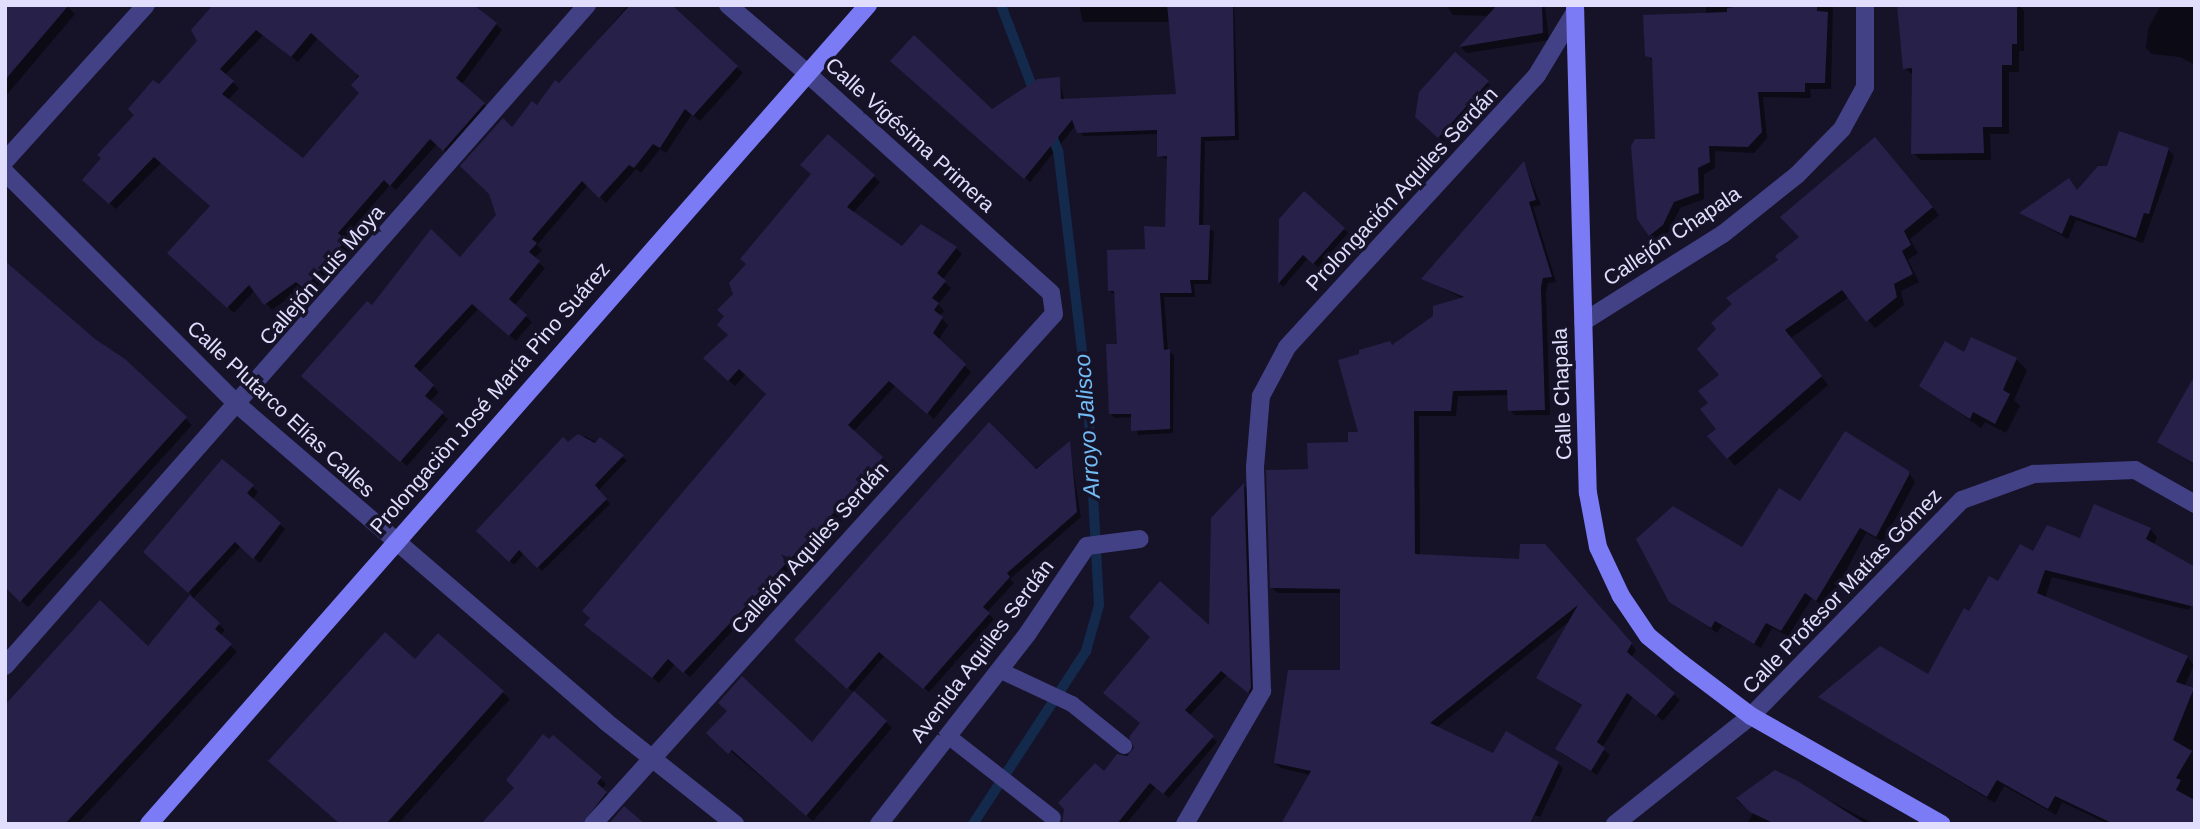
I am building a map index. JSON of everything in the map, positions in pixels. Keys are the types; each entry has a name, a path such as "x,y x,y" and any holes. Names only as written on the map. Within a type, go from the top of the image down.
{"main road":[{"name":"Prolongaciòn José María Pino Suárez","path":"149,824 393,541 868,5"},
{"name":"Calle Chapala","path":"1575,9 1588,493 1598,547 1621,596 1648,636 1751,716 1941,824"}],"street":[{"path":"5,161 146,5"},
{"name":"Callejón Luis Moya","path":"5,666 238,405 587,5"},
{"name":"Calle Vigésima Primera","path":"728,5 1051,293 1056,303"},
{"name":"Callejón Chapala","path":"1583,322 1723,234 1797,175 1842,129 1864,87 1865,5"},
{"name":"Prolongación Aquiles Serdán","path":"1185,824 1262,691 1255,467 1261,396 1287,347 1537,75 1575,9"},
{"name":"Calle Plutarco Elías Calles","path":"5,172 238,405 393,541 735,824"},
{"name":"Callejón Aquiles Serdán","path":"593,824 651,756 1054,314 1056,303"},
{"name":"Calle Profesor Matías Gómez","path":"1615,824 1751,716 1962,500 2034,474 2135,470 2195,503"},
{"name":"Avenida Aquiles Serdán","path":"879,824 999,670 1087,546 1139,539"}],"lane":[{"path":"999,670 1072,704 1124,746"},
{"path":"948,736 1053,818"}],"building":[{"path":"5,5 69,5 5,80"},
{"path":"213,5 474,5 497,23 456,78 485,103 443,151 430,139 390,186 384,180 338,233 346,240 304,289 296,282 264,305 249,285 227,308 167,253 210,206 154,157 109,204 82,180 101,158 97,155 134,115 128,109 153,80 159,84 197,41 191,30","holes":["256,30 291,57 311,33 359,76 351,85 359,93 303,158 222,94 234,81 220,69"]},
{"path":"630,5 672,5 738,66 693,116 685,109 660,148 653,144 634,168 629,165 599,198 582,181 532,239 537,243 529,252 540,261 509,299 527,315 509,336 472,304 414,366 434,385 425,396 444,412 400,462 301,376 367,301 372,305 431,229 460,257 496,215 489,194 460,166 503,118 512,127 532,101 537,105 555,80 559,83"},
{"path":"1167,5 1233,5 1235,136 1201,137 1199,225 1210,225 1208,280 1190,280 1192,293 1160,293 1164,350 1170,349 1170,429 1131,431 1131,414 1109,414 1106,344 1117,344 1114,291 1108,291 1107,250 1145,249 1144,226 1165,227 1167,156 1157,157 1157,130 1077,133 1072,120 1024,179 890,61 914,35 992,109 1038,79 1060,77 1061,99 1176,94"},
{"path":"1497,5 1542,5 1543,33 1459,47"},
{"path":"1746,5 1817,5 1817,11 1828,12 1825,83 1805,83 1805,92 1758,92 1762,132 1748,147 1709,146 1710,162 1698,168 1699,193 1674,202 1663,225 1649,236 1637,219 1631,146 1635,139 1655,139 1652,58 1645,56 1643,15 1727,12 1727,8"},
{"path":"1897,5 2017,5 2017,44 2012,44 2012,65 2002,65 2002,127 1983,127 1984,153 1911,154 1912,68 1903,69"},
{"path":"1455,52 1489,81 1438,138 1415,117 1419,92"},
{"path":"2119,131 2169,148 2149,214 2144,213 2136,238 2070,215 2062,234 2019,213 2069,178 2077,190 2098,166 2107,166"},
{"path":"828,134 875,175 847,207 902,246 921,224 957,247 937,273 946,281 932,298 939,303 934,310 943,317 933,333 966,364 927,414 889,381 848,425 883,457 874,470 683,673 668,659 652,678 584,625 590,618 582,611 766,394 739,369 728,381 703,358 728,335 717,325 724,316 717,310 733,294 729,283 746,264 740,259 811,174 800,165"},
{"path":"1875,137 1933,207 1904,231 1911,245 1902,251 1913,274 1894,284 1897,297 1866,322 1842,290 1785,330 1822,376 1727,459 1707,436 1716,429 1700,409 1708,403 1698,391 1719,375 1697,349 1716,329 1711,323 1732,304 1726,298 1778,260 1775,256 1799,237 1780,217"},
{"path":"1524,161 1536,200 1529,202 1552,277 1543,278 1541,287 1545,410 1508,411 1507,390 1453,391 1451,411 1414,411 1415,554 1519,559 1520,544 1545,544 1632,643 1627,652 1675,693 1656,716 1627,693 1597,742 1605,748 1591,771 1555,749 1582,705 1536,678 1578,605 1430,723 1493,753 1506,731 1559,762 1530,824 1281,824 1311,771 1274,763 1288,670 1340,670 1340,589 1270,588 1266,470 1308,469 1307,443 1348,442 1348,432 1358,432 1338,360 1359,354 1359,350 1390,341 1392,345 1433,316 1433,306 1464,297 1421,279"},
{"path":"1304,191 1345,228 1313,264 1303,255 1278,284 1279,219"},
{"path":"5,261 95,339 125,359 187,417 20,602 5,587"},
{"path":"1971,337 2017,358 2003,390 2010,394 1995,424 1973,412 1970,419 1919,386 1945,341 1964,352"},
{"path":"2195,375 2195,464 2157,442"},
{"path":"989,422 1036,469 1070,441 1077,512 1007,573 1010,577 983,607 990,613 923,689 879,652 847,689 794,640"},
{"path":"1845,431 1909,471 1909,475 1876,537 1860,528 1816,601 1805,593 1781,631 1766,623 1754,644 1715,621 1711,628 1669,602 1636,539 1673,506 1742,547 1779,488 1800,501"},
{"path":"578,434 595,443 600,437 624,455 595,485 607,499 537,568 519,550 509,562 476,531 563,437 568,442"},
{"path":"222,459 254,485 247,493 281,523 253,559 235,542 188,593 143,552"},
{"path":"1244,483 1251,688 1248,693 1221,671 1185,710 1214,736 1163,794 1150,783 1117,824 1062,824 1064,809 1058,803 1095,763 1104,771 1117,754 1127,756 1134,748 1129,737 1140,723 1103,693 1150,637 1129,617 1160,581 1209,625 1211,518"},
{"path":"2094,504 2151,528 2146,539 2195,567 2195,607 2045,570 2037,593 2188,656 2176,682 2194,688 2173,740 2192,751 2176,778 2181,780 2176,790 2195,800 2195,824 2114,824 2055,796 2048,809 1997,780 1987,797 1818,697 1880,646 1928,674 1964,608 1969,611 1989,576 1998,581 2020,544 2033,551 2047,525 2080,538"},
{"path":"190,595 220,623 215,629 232,644 65,824 5,824 5,705 100,600 148,646"},
{"path":"385,632 415,659 438,633 504,691 386,824 340,824 268,761"},
{"path":"742,676 812,742 854,691 887,721 806,816 732,750 728,754 706,733 727,711 718,703"},
{"path":"543,734 549,739 553,735 602,777 597,783 607,792 582,824 481,824 514,788 506,780"},
{"path":"1775,770 1796,780 1866,824 1775,824 1750,812 1736,798"},
{"path":"624,806 645,824 609,824"}],"waterway":[{"name":"Arroyo Jalisco","path":"1001,5 1035,94"},
{"name":"Arroyo Jalisco","path":"973,824 1086,651 1099,605 1088,401 1058,151 1049,128"}]}
